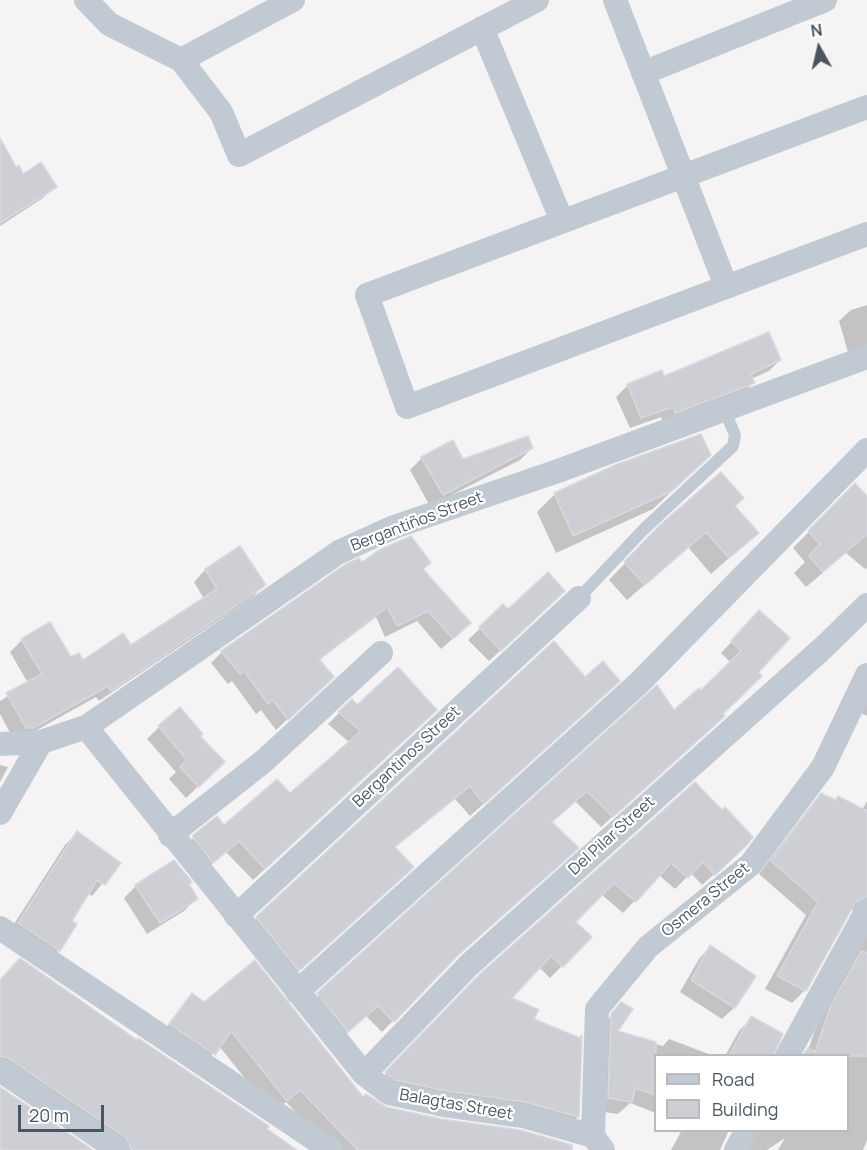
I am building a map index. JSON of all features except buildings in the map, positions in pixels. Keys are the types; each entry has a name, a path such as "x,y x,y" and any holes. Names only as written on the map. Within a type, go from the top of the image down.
{"street":[{"path":"86,0 109,24 181,60 221,112 239,155 537,0"},
{"path":"181,60 293,0"},
{"path":"615,0 726,286"},
{"path":"643,73 825,0"},
{"path":"482,28 562,221"},
{"path":"867,107 682,174 367,295 406,407 867,234"},
{"name":"Bergantiños Street","path":"0,744 41,742 86,727 339,552 394,527 725,411 867,357"},
{"path":"297,992 639,683 867,450"},
{"name":"Bergantinos Street","path":"236,916 579,598"},
{"name":"Del Pilar Street","path":"364,1074 469,965 824,647 867,605"},
{"path":"170,835 264,761 381,653"},
{"name":"Osmera Street","path":"598,1143 597,1009 648,946 751,864 823,767 867,675"},
{"name":"Balagtas Street","path":"86,727 170,835 364,1074 389,1093 444,1105 523,1116 598,1143"},
{"path":"0,813 41,742"},
{"path":"789,1054 863,925"},
{"path":"0,928 331,1150"},
{"path":"0,1070 118,1150"},
{"path":"736,1150 746,1132"}],"lane":[{"path":"579,598 643,530 733,446 735,435 725,411"}]}
